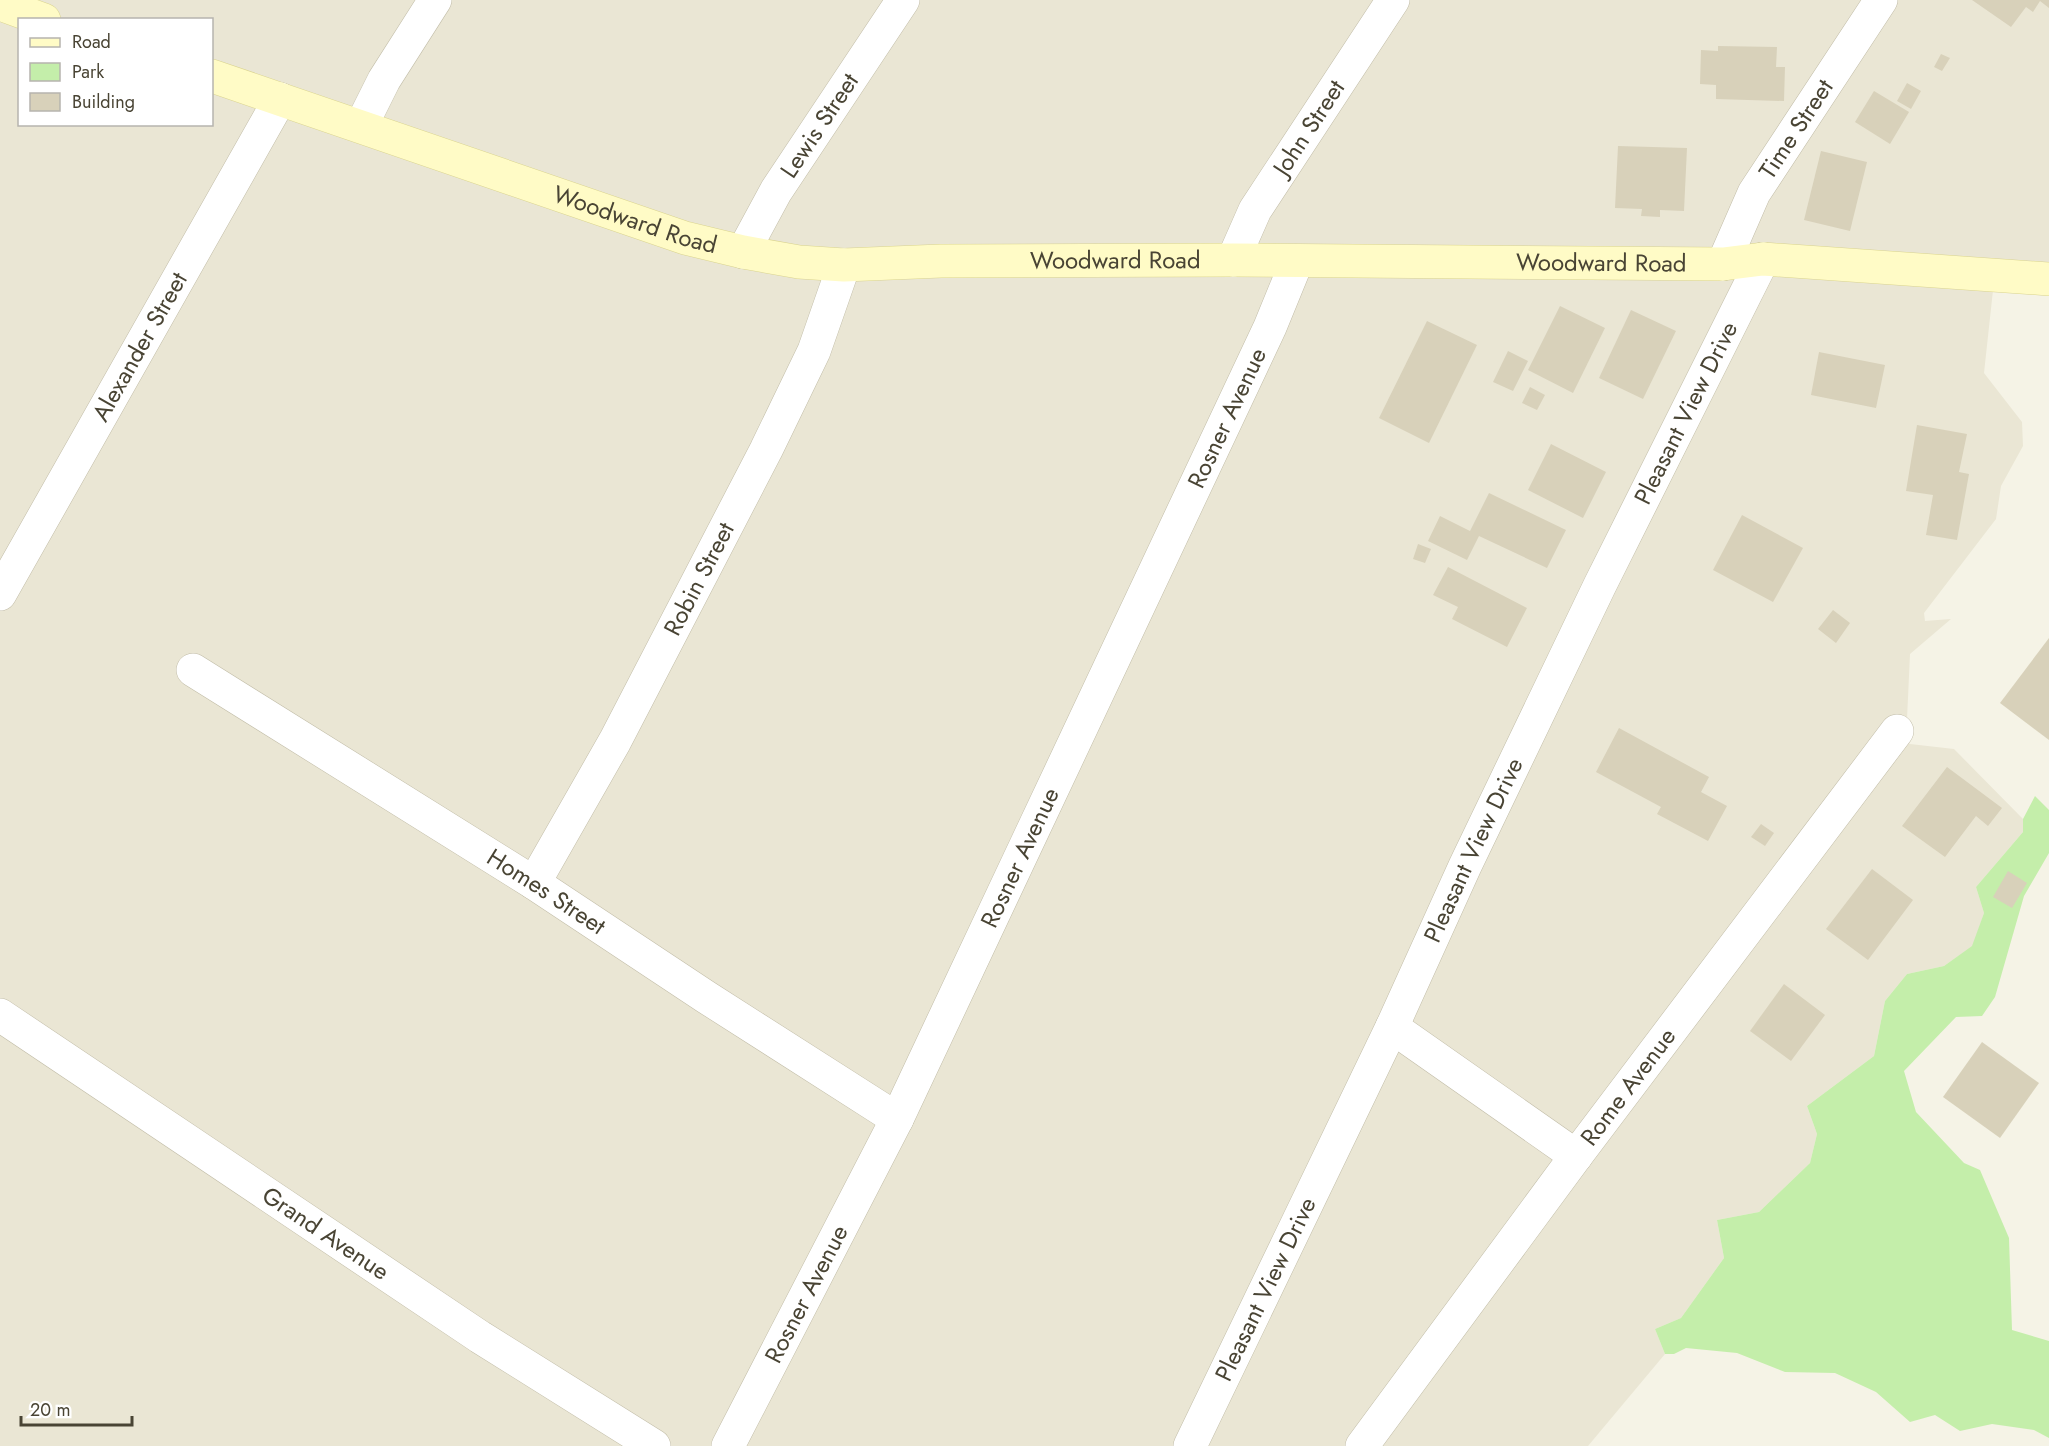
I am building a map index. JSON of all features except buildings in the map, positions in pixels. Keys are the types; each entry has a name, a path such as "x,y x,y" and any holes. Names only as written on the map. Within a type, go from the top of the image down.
{"street":[{"path":"361,126 384,80 435,0"},
{"name":"Lewis Street","path":"743,252 776,191 903,0"},
{"name":"John Street","path":"1233,260 1255,210 1393,0"},
{"name":"Time Street","path":"1723,264 1754,193 1881,0"},
{"path":"0,4 38,18"},
{"name":"Woodward Road","path":"213,76 685,238 799,262 844,265 941,261 1233,260 1723,264 1763,259 2049,279"},
{"name":"Alexander Street","path":"0,594 280,99"},
{"name":"Pleasant View Drive","path":"1190,1446 1392,1027 1465,866 1594,597 1763,259"},
{"name":"Rosner Avenue","path":"728,1446 897,1119 1265,338 1297,261"},
{"name":"Robin Street","path":"534,883 615,741 766,450 814,351 844,265"},
{"name":"Homes Street","path":"193,670 534,883 706,997 897,1119"},
{"name":"Rome Avenue","path":"1362,1446 1576,1155 1897,731"},
{"name":"Grand Avenue","path":"0,1015 480,1337 654,1446"},
{"path":"1392,1027 1576,1155"}],"shaded area":[{"path":"0,0 2049,0 2049,284 1994,281 1984,373 2022,422 2023,446 2001,486 1996,519 1924,613 1925,621 1951,619 1910,654 1906,741 1910,744 1954,749 2023,819 2023,832 1976,887 1984,913 1973,946 1944,966 1907,974 1885,1001 1874,1056 1807,1106 1817,1134 1810,1163 1759,1212 1717,1220 1724,1258 1681,1318 1655,1329 1665,1354 1588,1446 0,1446"}],"green space":[{"path":"2035,796 2049,810 2049,853 2024,896 1995,997 1982,1016 1956,1017 1904,1071 1916,1112 1964,1163 1980,1170 2009,1238 2012,1330 2049,1341 2049,1438 2034,1430 1992,1424 1960,1431 1935,1415 1910,1422 1876,1392 1835,1373 1785,1372 1737,1353 1686,1348 1674,1354 1665,1354 1655,1329 1681,1318 1724,1258 1717,1220 1759,1212 1810,1163 1817,1134 1807,1106 1874,1056 1885,1001 1907,974 1944,966 1972,946 1984,913 1976,887 2023,832 2023,819"}]}
